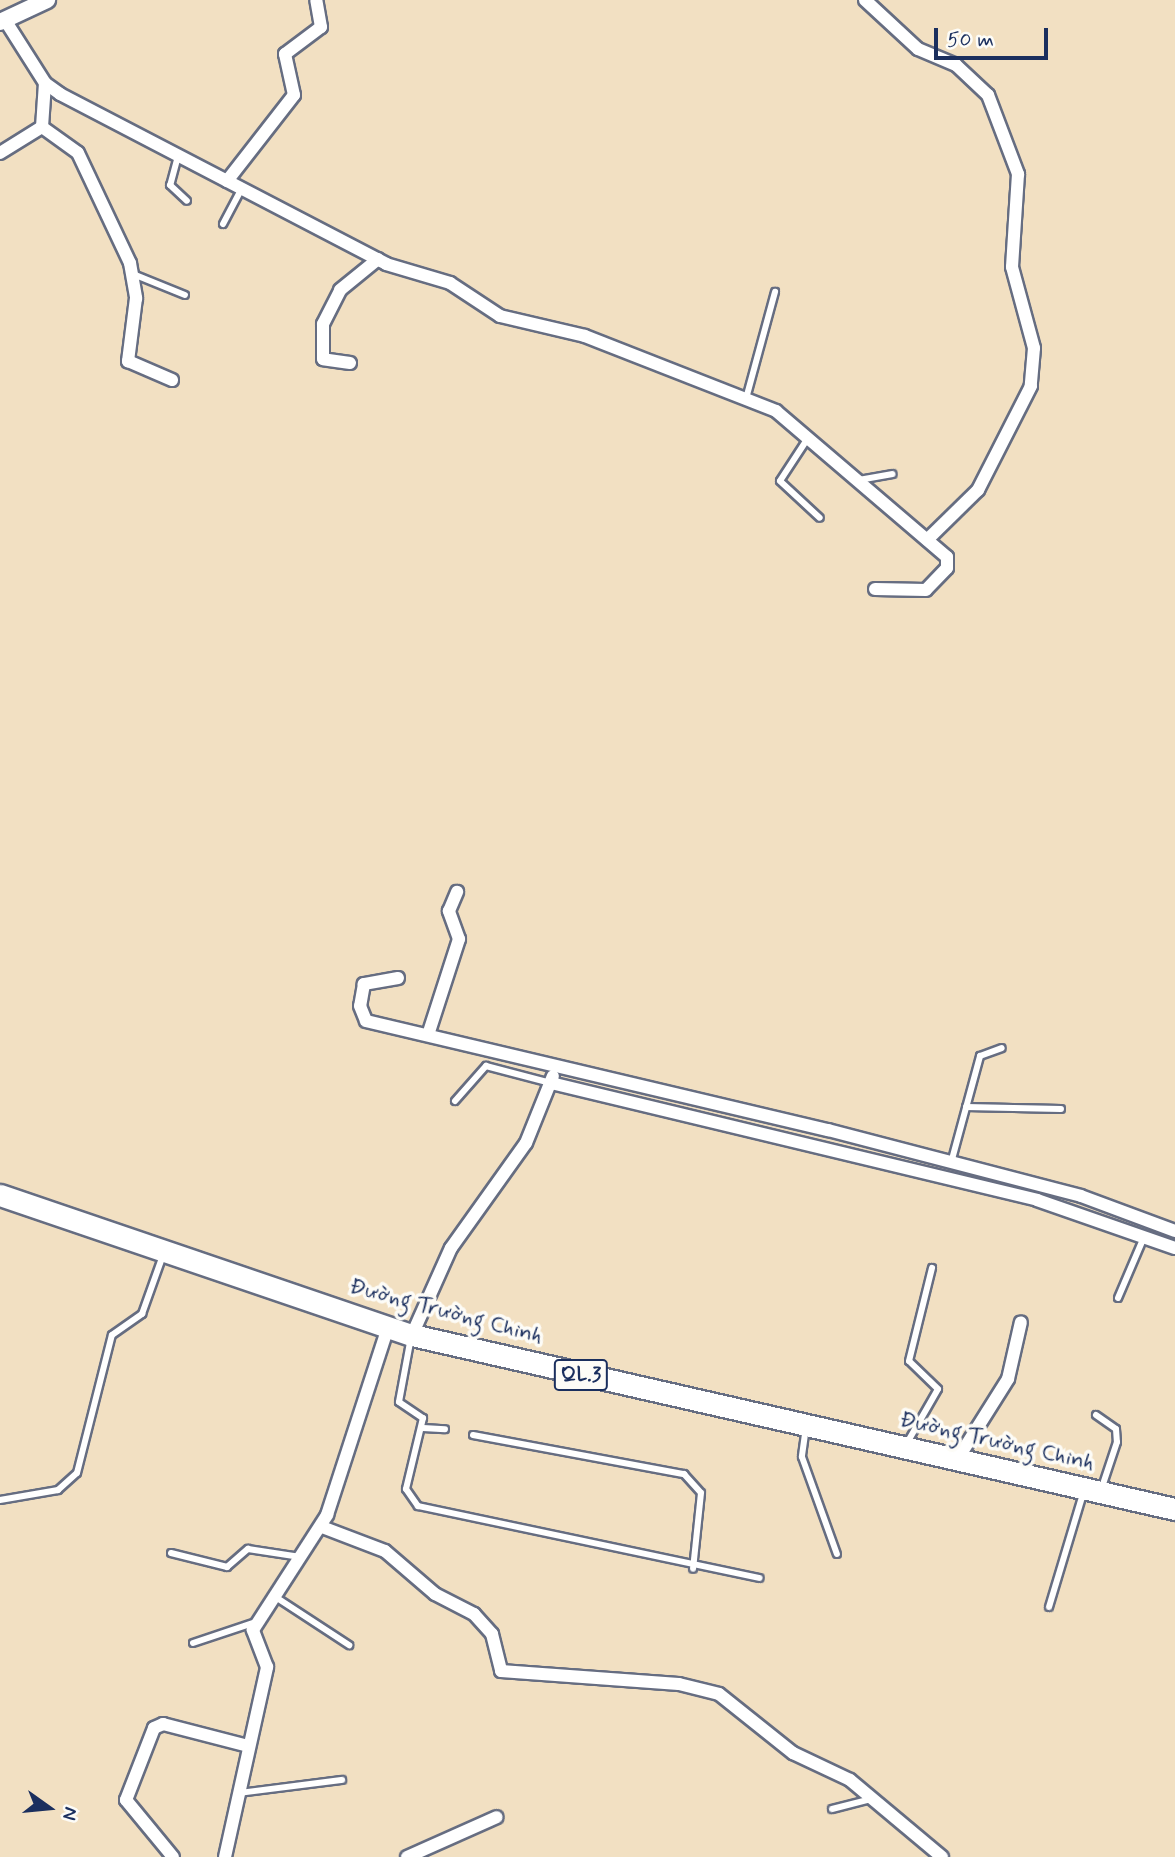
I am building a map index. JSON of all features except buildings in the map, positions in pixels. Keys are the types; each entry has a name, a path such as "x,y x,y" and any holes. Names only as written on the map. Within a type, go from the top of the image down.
{"highway":[{"name":"Đường Trường Chinh","path":"0,1195 163,1255 412,1335 1175,1509"}],"street":[{"path":"47,0 3,21 45,83 178,156 378,259 450,283 500,316 571,331 747,395 808,438 947,558 938,581 911,594 875,589"},
{"path":"227,181 294,95 285,54 321,27 324,16 316,0"},
{"path":"865,0 918,49 956,65 988,95 1018,174 1013,267 1034,348 1031,386 978,490 927,540"},
{"path":"41,127 45,83"},
{"path":"0,153 41,127"},
{"path":"41,127 78,153 133,274 128,361 172,380"},
{"path":"351,363 323,359 323,324 340,290 378,259"},
{"path":"428,1035 458,939 449,911 457,892"},
{"path":"398,978 364,984 360,1012 366,1021 428,1035 553,1074 825,1139 1037,1200 1175,1248"},
{"path":"553,1074 825,1139 951,1163 1102,1203 1175,1231"},
{"path":"412,1335 456,1240 526,1143 553,1074"},
{"path":"957,1460 1008,1379 1021,1322"},
{"path":"225,1857 267,1667 254,1638 256,1622 321,1527 388,1327"},
{"path":"321,1527 385,1551 435,1594 474,1614 492,1633 497,1663 508,1674 701,1688 793,1753 837,1772 942,1857"},
{"path":"173,1857 126,1800 154,1728 163,1724 248,1746"},
{"path":"407,1857 497,1817"}],"lane":[{"path":"178,156 170,184 187,201"},
{"path":"223,224 242,188"},
{"path":"133,274 185,295"},
{"path":"747,395 775,292"},
{"path":"808,438 780,481 820,518"},
{"path":"857,481 892,474"},
{"path":"951,1163 981,1056 1002,1048"},
{"path":"455,1101 486,1066 553,1074"},
{"path":"966,1107 1061,1109"},
{"path":"1118,1298 1144,1237"},
{"path":"0,1500 58,1490 77,1473 99,1406 112,1335 142,1314 163,1255"},
{"path":"904,1448 938,1389 909,1361 932,1268"},
{"path":"412,1335 399,1402 423,1418 423,1428 405,1489 426,1511 693,1569 759,1578"},
{"path":"1049,1607 1092,1490 1117,1442 1111,1423 1096,1415"},
{"path":"806,1425 802,1457 837,1554"},
{"path":"423,1428 445,1429"},
{"path":"473,1436 684,1474 701,1493 693,1569"},
{"path":"171,1553 227,1567 248,1549 300,1557"},
{"path":"273,1595 349,1645"},
{"path":"193,1643 256,1622"},
{"path":"239,1793 342,1780"},
{"path":"832,1809 872,1798"}]}
